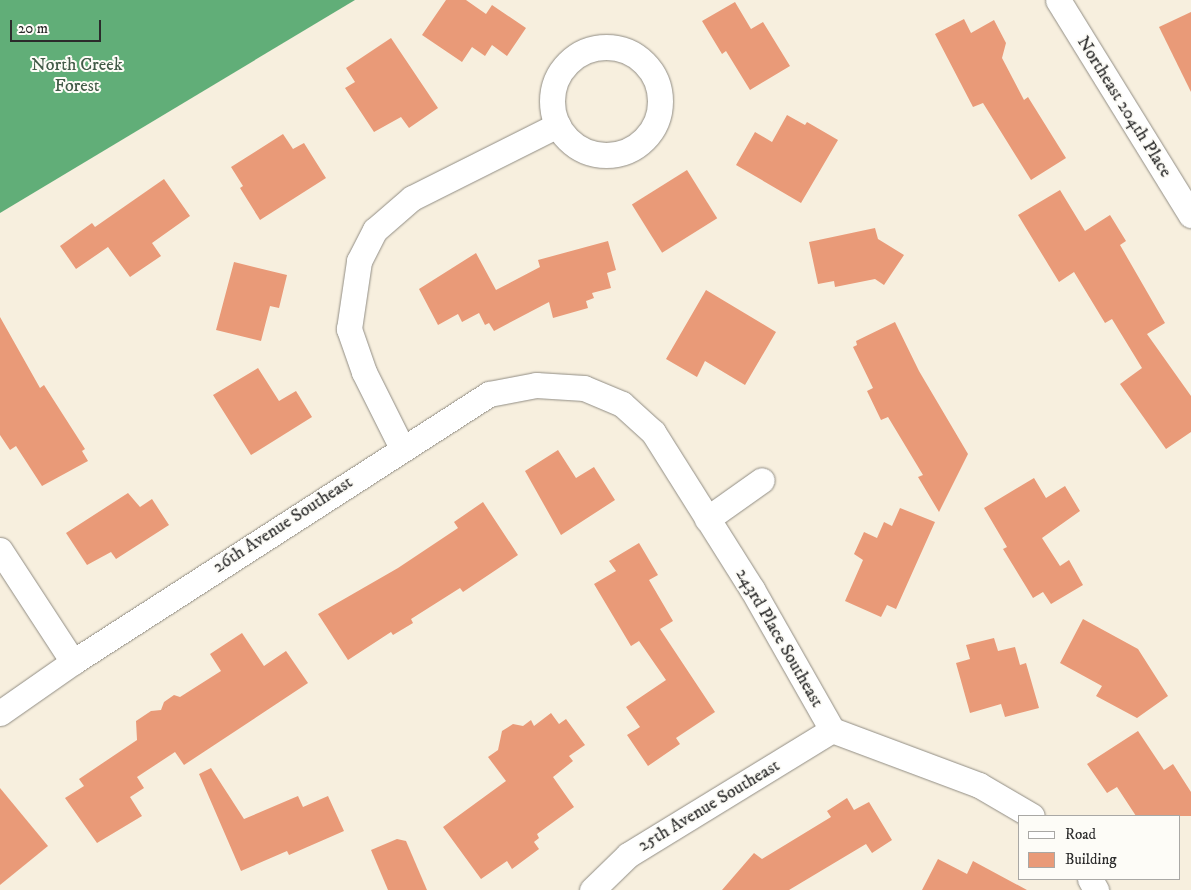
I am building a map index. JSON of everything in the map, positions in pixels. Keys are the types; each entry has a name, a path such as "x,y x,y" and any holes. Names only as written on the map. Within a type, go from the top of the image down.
{"street":[{"name":"Northeast 204th Place","path":"1058,0 1191,215"},
{"path":"604,47 619,48 646,64 654,77 659,91 656,122 648,135 630,149 608,155 593,154 572,143 558,125 553,111 556,80 575,56 604,47"},
{"path":"402,448 364,372 349,329 359,261 374,230 412,198 558,125"},
{"name":"26th Avenue Southeast","path":"0,713 73,662 402,448 489,394 536,385 584,388"},
{"name":"243rd Place Southeast","path":"584,388 622,404 653,432 752,589 832,730"},
{"path":"708,519 762,480"},
{"path":"0,550 73,662"},
{"path":"832,730 979,785 1030,815"},
{"name":"25th Avenue Southeast","path":"592,890 628,855 832,730"}],"green space":[{"name":"North Creek Forest","path":"0,0 355,0 0,213"}],"building":[{"path":"446,0 466,0 486,14 492,5 526,28 507,56 492,45 485,56 472,47 462,62 422,35"},
{"path":"735,2 751,29 763,22 790,66 750,90 726,51 722,54 702,21"},
{"path":"1191,12 1191,92 1159,27"},
{"path":"964,19 971,33 994,20 1006,43 1002,58 1024,100 1028,97 1066,158 1031,180 983,103 973,107 935,34"},
{"path":"391,38 438,108 409,128 401,117 374,132 345,88 355,82 346,68"},
{"path":"787,115 805,125 807,122 838,140 801,203 736,165 755,132 772,142"},
{"path":"283,134 293,149 304,143 326,178 260,220 240,188 243,186 231,167"},
{"path":"687,170 717,218 662,253 632,204"},
{"path":"164,179 190,216 152,243 161,256 130,277 108,247 76,269 60,246 92,223 95,227"},
{"path":"1060,190 1085,231 1110,215 1126,241 1120,245 1165,323 1147,334 1191,396 1191,432 1166,449 1120,384 1142,368 1112,319 1105,323 1074,272 1059,282 1018,215"},
{"path":"875,228 878,239 904,255 884,285 875,279 835,287 834,281 818,284 809,242"},
{"path":"608,241 616,270 607,273 611,288 592,293 594,298 586,301 588,308 553,318 549,302 494,331 489,323 485,325 479,313 462,322 458,314 438,325 419,289 476,253 496,290 540,267 538,260"},
{"path":"234,262 287,275 279,308 270,306 261,341 216,330"},
{"path":"706,290 776,332 745,385 705,361 697,377 666,359"},
{"path":"0,317 40,388 44,385 85,449 82,451 88,461 42,486 16,446 10,450 0,435"},
{"path":"895,322 919,371 968,454 939,512 918,477 923,475 888,417 881,420 867,391 873,388 853,347 857,345 856,341"},
{"path":"258,368 279,401 296,391 312,417 251,455 213,395"},
{"path":"558,450 576,478 594,467 615,500 561,535 525,471"},
{"path":"1034,478 1046,498 1065,486 1080,511 1042,538 1060,566 1069,560 1083,585 1051,604 1043,592 1033,598 1003,549 1007,547 984,508"},
{"path":"128,493 140,507 152,499 169,525 116,559 111,552 87,565 66,533"},
{"path":"483,502 518,555 463,592 460,588 411,619 413,623 393,635 391,632 348,660 318,614 398,568 458,528 454,522"},
{"path":"900,508 935,522 896,609 887,605 881,617 845,601 863,560 854,554 864,532 877,538 884,522 892,526"},
{"path":"639,543 658,575 649,580 673,621 660,629 715,712 676,738 680,744 648,766 627,735 640,727 626,707 666,680 639,641 631,646 594,584 616,571 609,561"},
{"path":"1083,619 1138,649 1168,696 1137,718 1096,696 1102,686 1060,663"},
{"path":"242,633 264,666 286,651 308,683 184,765 175,752 137,777 144,788 130,797 142,816 97,843 65,798 84,786 79,779 137,740 136,721 151,711 161,710 164,702 174,695 180,697 221,671 210,654"},
{"path":"994,638 998,651 1015,647 1020,665 1026,663 1039,708 1005,717 1001,704 970,713 956,663 970,659 966,645"},
{"path":"551,713 559,724 566,719 585,745 569,756 573,761 553,777 574,807 537,834 539,838 534,842 539,849 512,869 507,861 481,879 443,827 506,781 488,757 498,750 502,731 513,724 523,726 531,720 534,726"},
{"path":"1138,731 1164,770 1173,764 1191,792 1191,816 1135,815 1117,787 1107,793 1087,764"},
{"path":"211,768 244,819 298,796 303,807 328,796 344,831 289,855 287,851 241,871 199,774"},
{"path":"0,788 48,846 0,885"},
{"path":"847,798 854,810 869,802 892,840 872,853 866,844 789,890 722,890 754,853 762,859 831,817 827,811"},
{"path":"397,839 406,841 427,890 388,890 371,850"},
{"path":"938,859 967,874 973,861 1027,890 922,890"}]}
